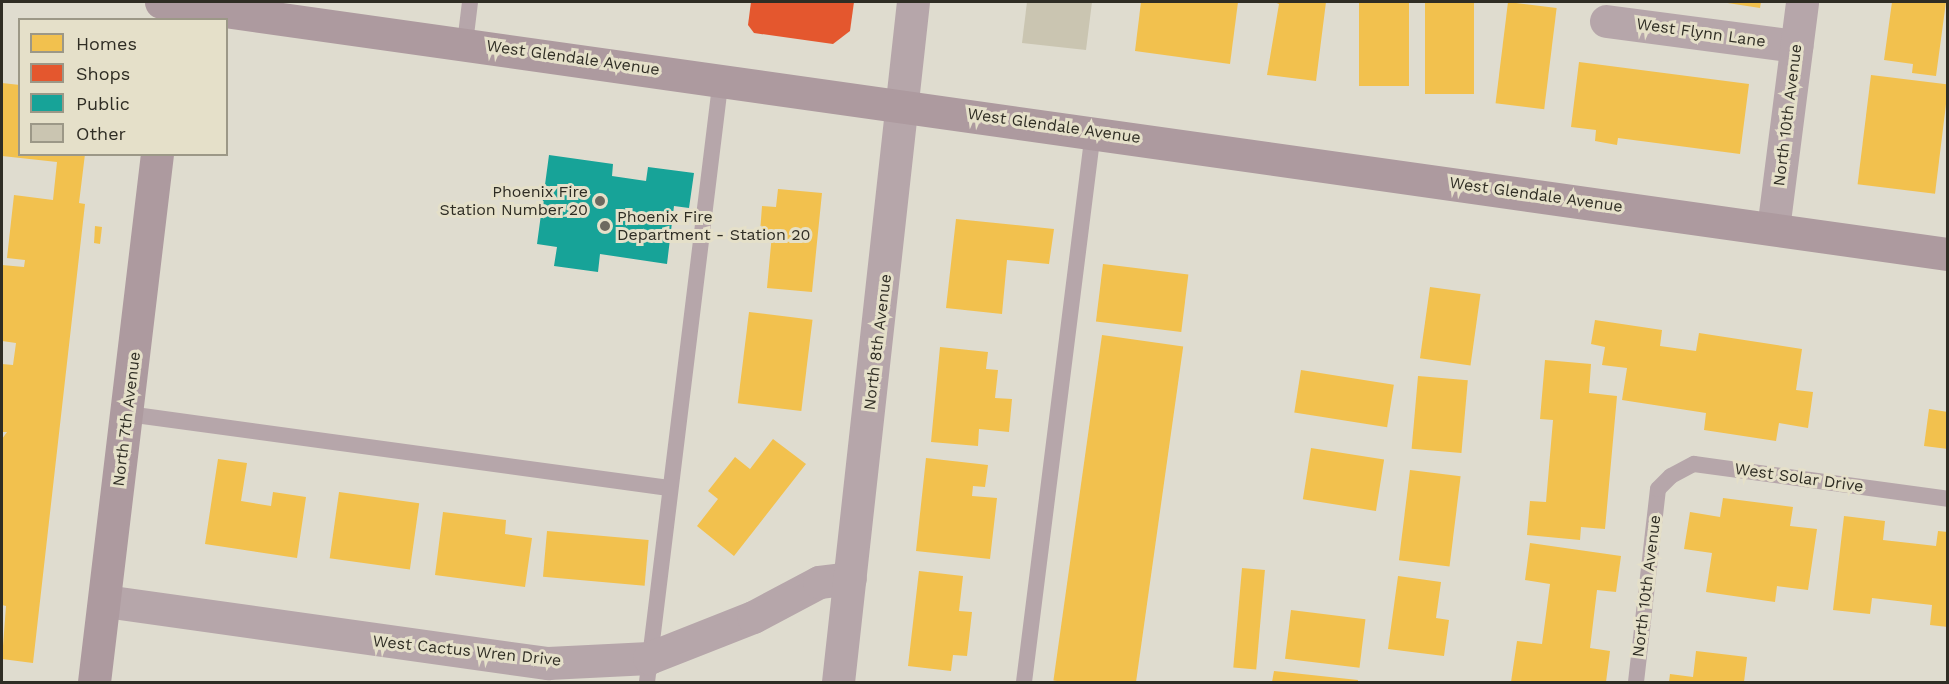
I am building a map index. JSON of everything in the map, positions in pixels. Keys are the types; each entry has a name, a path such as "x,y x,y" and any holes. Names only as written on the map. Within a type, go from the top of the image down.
{"main road":[{"name":"West Glendale Avenue","path":"171,6 721,78 1947,254"},
{"name":"North 7th Avenue","path":"94,682 128,414 157,156"}],"street":[{"name":"North 8th Avenue","path":"838,682 904,105 913,2"},
{"name":"North 10th Avenue","path":"1773,229 1802,2"},
{"name":"West Flynn Lane","path":"1606,21 1796,46"},
{"name":"West Cactus Wren Drive","path":"105,601 440,652 648,670 819,582 850,578"}],"lane":[{"path":"465,43 470,2"},
{"path":"648,670 721,78"},
{"path":"1024,682 1093,132"},
{"path":"128,414 669,488"},
{"name":"West Solar Drive","path":"1658,489 1694,464 1947,499"},
{"name":"North 10th Avenue","path":"1636,682 1658,489"}],"building: Homes":[{"path":"1141,2 1238,2 1230,64 1135,51"},
{"path":"1274,2 1326,2 1316,81 1267,75 1279,4"},
{"path":"1359,2 1409,2 1409,86 1359,86"},
{"path":"1425,2 1474,2 1474,94 1425,94"},
{"path":"1508,2 1557,8 1544,109 1496,103"},
{"path":"1721,2 1761,2 1760,8"},
{"path":"1892,2 1946,2 1936,76 1912,73 1913,64 1884,60"},
{"path":"1579,62 1749,84 1740,154 1618,138 1617,145 1595,141 1596,130 1571,127"},
{"path":"1871,75 1948,84 1935,194 1858,184"},
{"path":"2,83 18,85 18,156 85,156 79,203 85,204 33,663 2,659 6,606 2,605 2,439 7,432 2,432 2,364 13,365 16,343 2,341 2,265 24,267 25,260 7,258 14,195 53,200 57,162 2,156"},
{"path":"778,189 822,193 812,292 767,288 772,234 760,233 762,206 776,207"},
{"path":"956,219 1054,229 1049,264 1007,260 1002,314 946,308"},
{"path":"95,226 102,227 100,244 94,243"},
{"path":"1103,264 1188,274 1181,332 1096,322"},
{"path":"1430,287 1481,294 1470,365 1420,358"},
{"path":"749,312 813,320 801,411 738,403"},
{"path":"1595,320 1662,330 1660,346 1696,351 1699,333 1802,349 1796,390 1813,392 1808,428 1779,423 1776,441 1704,430 1706,413 1622,400 1627,368 1602,365 1605,347 1591,344"},
{"path":"1102,335 1183,346 1136,682 1053,681"},
{"path":"940,347 988,352 986,369 998,370 995,398 1012,399 1009,432 979,429 978,446 931,442"},
{"path":"1545,360 1591,364 1589,393 1617,396 1605,529 1581,527 1580,540 1527,535 1530,501 1546,502 1553,420 1540,419"},
{"path":"1301,370 1394,385 1387,427 1294,412"},
{"path":"1418,376 1468,380 1461,453 1412,449"},
{"path":"1929,409 1948,412 1948,449 1924,446"},
{"path":"773,439 806,464 734,556 697,526 718,499 708,491 735,457 750,469"},
{"path":"1311,448 1384,460 1376,511 1303,499"},
{"path":"926,458 988,465 985,487 973,486 972,496 997,498 990,559 916,551"},
{"path":"218,459 247,463 241,501 271,506 273,492 306,497 297,558 205,544"},
{"path":"1410,470 1461,476 1450,567 1399,560"},
{"path":"339,492 419,503 410,570 330,558"},
{"path":"1723,498 1793,507 1790,526 1817,529 1808,590 1777,586 1775,602 1706,592 1712,553 1684,549 1690,512 1720,517"},
{"path":"443,512 506,520 505,534 532,538 525,587 435,575"},
{"path":"1844,516 1885,521 1883,540 1936,546 1938,531 1948,532 1948,627 1930,625 1932,605 1872,598 1870,614 1833,610"},
{"path":"547,531 649,540 645,586 543,577"},
{"path":"1530,543 1621,556 1616,592 1597,590 1590,648 1610,651 1606,682 1511,682 1517,641 1542,644 1550,584 1525,580"},
{"path":"1242,568 1265,570 1256,670 1233,668"},
{"path":"919,571 963,576 959,611 972,612 967,656 953,655 951,671 908,666"},
{"path":"1398,576 1441,582 1436,618 1449,620 1444,656 1388,649"},
{"path":"1291,610 1365,619 1359,668 1285,659"},
{"path":"1696,651 1747,657 1744,682 1669,682 1670,674 1693,677"},
{"path":"1274,671 1358,680 1358,682 1272,682"}],"building: Shops":[{"path":"751,2 854,2 850,31 833,44 754,33 748,25"}],"building: Public":[{"name":"Phoenix Fire Department - Station 20","path":"549,155 613,164 612,176 646,181 648,167 694,173 689,208 674,206 667,264 600,254 598,272 554,266 557,247 537,244"}],"building: Other":[{"path":"1027,2 1092,2 1086,50 1022,43"}],"place":[{"name":"Phoenix Fire Station Number 20","path":"600,201"},
{"name":"Phoenix Fire Department - Station 20","path":"605,226"}]}
